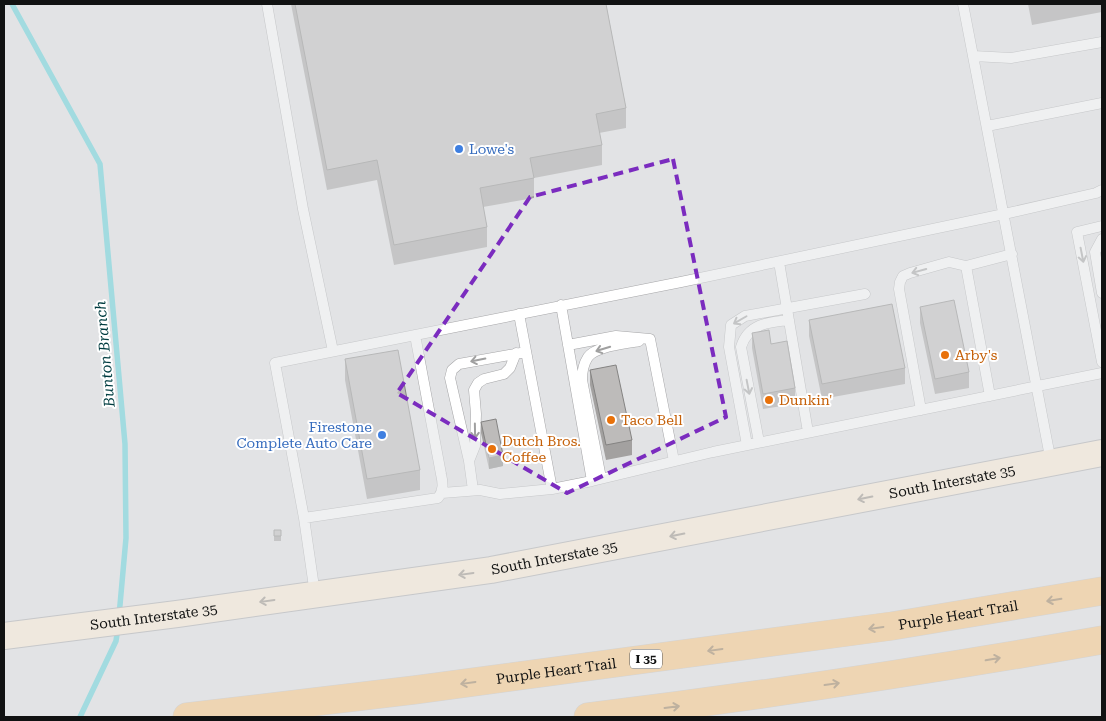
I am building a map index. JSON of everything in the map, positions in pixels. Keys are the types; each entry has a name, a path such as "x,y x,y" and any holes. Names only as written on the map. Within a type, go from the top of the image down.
{"highway":[{"name":"Purple Heart Trail","path":"188,717 882,628 1102,591"},
{"path":"588,717 935,669 1102,640"}],"main road":[{"name":"South Interstate 35","path":"4,636 178,614 491,570 1102,453"}],"lane":[{"path":"268,4 303,209 333,351"},
{"path":"963,4 1052,462"},
{"path":"973,56 1011,58 1102,42"},
{"path":"987,126 1102,103"},
{"path":"315,595 304,518 274,363 779,262 1004,214 1102,190"},
{"path":"1102,226 1077,232 1102,362"},
{"path":"1102,239 1094,252 1102,293"},
{"path":"921,410 899,289 903,276 949,262 966,266 1012,254"},
{"path":"779,262 808,432"},
{"path":"966,266 990,396"},
{"path":"747,445 729,348 731,325 745,316 866,294"},
{"path":"561,305 597,479"},
{"path":"519,314 521,352 552,489"},
{"path":"759,442 741,347 749,331 757,326 774,321 789,320"},
{"path":"304,518 438,498 442,493 442,474 415,335"},
{"path":"568,345 616,336 650,339"},
{"path":"650,339 674,461"},
{"path":"597,479 582,380 583,371 588,358 597,350 650,339"},
{"path":"473,490 469,461 450,378 452,370 459,364 521,352"},
{"path":"469,461 475,446 476,414 474,390 478,383 484,379 504,374 521,352"},
{"path":"442,493 480,490 500,494 552,489 759,442 1102,373"}],"highlighted area":[{"path":"673,159 726,417 567,493 397,393 530,197"}],"building":[{"name":"Lowe's","path":"295,4 606,4 626,108 596,114 602,145 530,158 534,178 480,188 487,227 394,245 377,160 327,170"},
{"name":"Arby's","path":"954,300 969,372 935,379 920,307"},
{"path":"892,304 905,368 822,384 809,320"},
{"path":"769,330 771,344 787,341 795,388 763,394 752,333"},
{"name":"Firestone Complete Auto Care","path":"398,350 420,470 367,479 345,359"},
{"name":"Taco Bell","path":"616,365 632,440 606,445 590,370"},
{"path":"496,419 503,455 489,458 481,422"},
{"path":"274,530 281,530 281,536 274,536"}],"waterway":[{"name":"Bunton Branch","path":"12,4 100,164 125,444 126,538 119,616"},
{"name":"Bunton Branch","path":"80,717 116,641 118,627"}],"place":[{"name":"Lowe's","path":"459,149"},
{"name":"Arby's","path":"945,355"},
{"name":"Dunkin'","path":"769,400"},
{"name":"Taco Bell","path":"611,420"},
{"name":"Firestone Complete Auto Care","path":"382,435"},
{"name":"Dutch Bros. Coffee","path":"492,449"}]}
